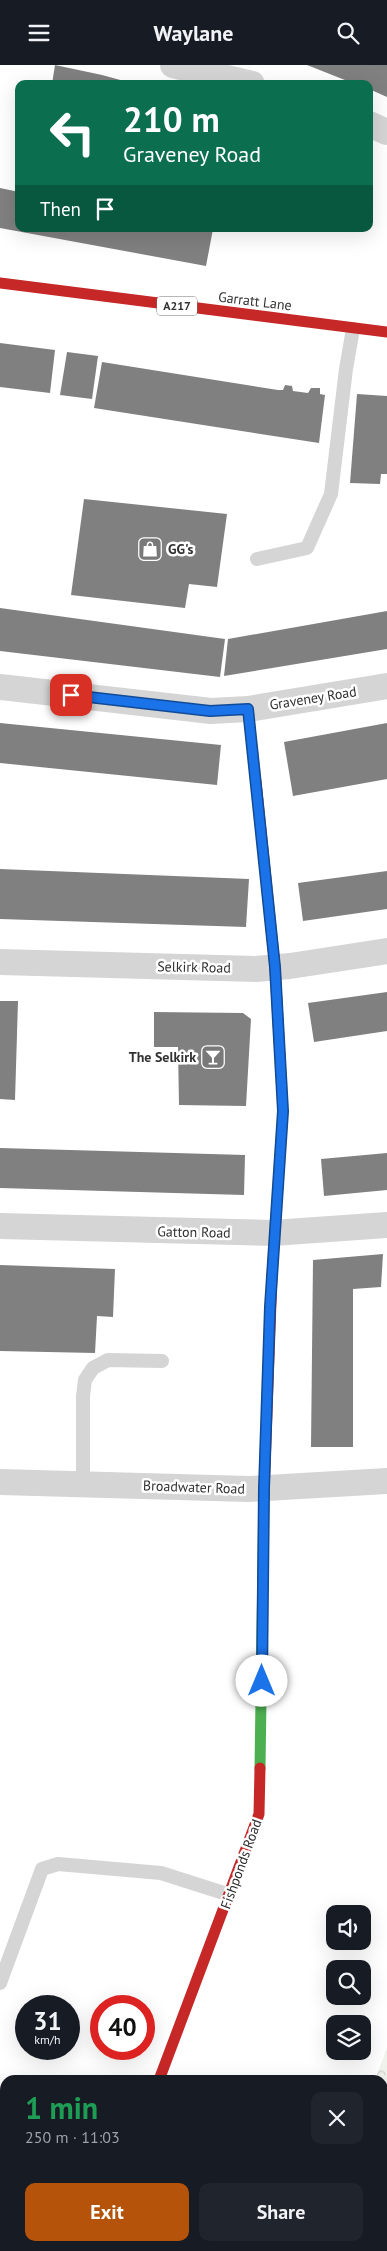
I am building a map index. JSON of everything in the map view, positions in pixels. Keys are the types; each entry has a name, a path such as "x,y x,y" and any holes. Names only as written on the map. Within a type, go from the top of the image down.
{"street":[{"path":"173,65 235,80"},
{"path":"373,126 387,132"},
{"name":"Garratt Lane","path":"0,283 387,332"},
{"name":"Graveney Road","path":"0,687 210,711 248,709 387,686"},
{"name":"Fishponds Road","path":"161,2075 259,1814 264,1488 273,1233 283,1111 275,967 248,709"},
{"name":"Selkirk Road","path":"0,962 178,967 275,967 387,951"},
{"name":"Gatton Road","path":"0,1226 273,1233 387,1225"},
{"name":"Broadwater Road","path":"0,1481 264,1488 387,1481"}],"lane":[{"path":"257,559 307,548 331,494 346,369 353,329"},
{"path":"83,1484 83,1396 85,1380 93,1367 108,1360 162,1361"},
{"path":"0,1983 42,1869 58,1864 161,1873 230,1895"}],"green space":[{"path":"387,2048 387,2075 377,2075"}],"building":[{"path":"55,65 120,80 53,80"},
{"path":"307,65 387,65 387,97 373,91 373,80 345,80"},
{"path":"0,188 15,191 15,231 0,228"},
{"path":"22,232 212,232 206,266"},
{"path":"0,343 55,350 50,393 0,387"},
{"path":"67,352 98,356 92,399 60,395"},
{"path":"102,362 278,390 283,390 285,385 292,386 293,391 308,393 311,388 320,388 320,394 325,395 319,443 94,408"},
{"path":"357,394 387,396 387,474 381,474 380,484 350,483"},
{"name":"GG's","path":"84,499 227,514 217,587 189,584 185,608 71,595"},
{"path":"0,608 225,639 220,677 0,651"},
{"path":"387,611 387,649 224,676 228,639"},
{"path":"0,723 221,745 217,785 0,763"},
{"path":"387,723 387,779 293,796 284,742"},
{"path":"0,869 249,879 246,927 0,919"},
{"path":"387,871 387,909 303,921 298,883"},
{"path":"387,992 387,1031 314,1042 308,1003"},
{"path":"0,1001 18,1001 15,1100 0,1099"},
{"name":"The Selkirk","path":"154,1012 243,1013 251,1019 246,1106 179,1105 178,1047 154,1047"},
{"path":"0,1148 245,1155 244,1195 0,1188"},
{"path":"387,1153 387,1190 324,1196 321,1159"},
{"path":"383,1254 381,1287 353,1289 353,1447 311,1447 313,1260"},
{"path":"0,1265 115,1269 113,1317 97,1316 95,1353 0,1351"}],"traffic: fast":[{"path":"260,1768 264,1493"}],"traffic: slow":[{"path":"248,709 256,782"},
{"path":"272,1275 283,1111 280,1057"}],"traffic: jam":[{"path":"0,283 387,332"},
{"path":"256,782 275,967 280,1057"},
{"path":"264,1493 272,1275"},
{"path":"161,2075 259,1814 260,1768"}],"place":[{"name":"GG's","path":"150,549"},
{"name":"The Selkirk","path":"213,1057"}],"route":[{"path":"71,695 210,711 248,709 275,967 283,1111 273,1233 268,1359 267,1442 264,1488 262,1681"}]}
